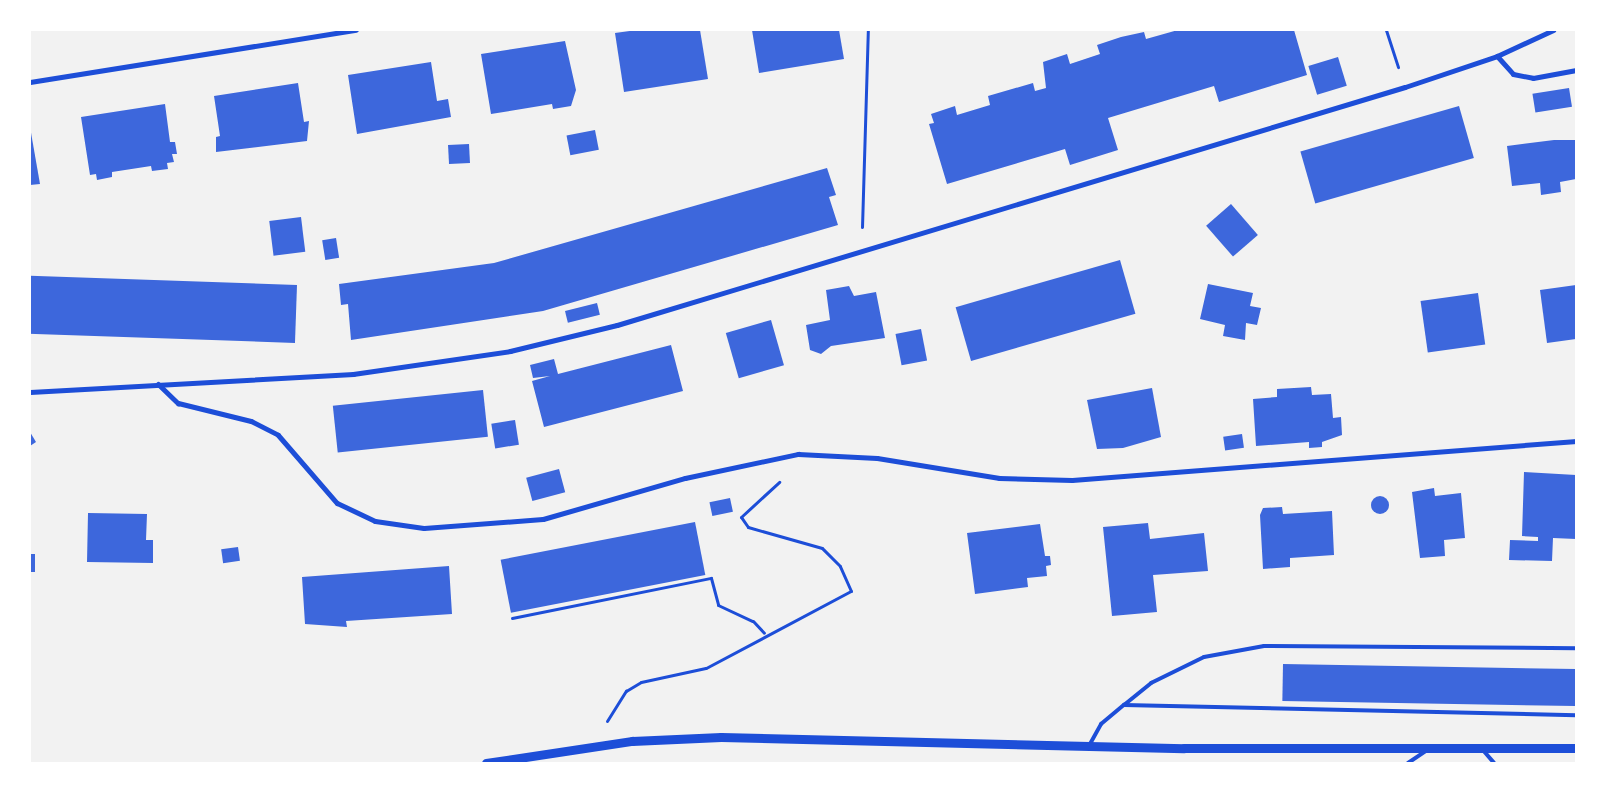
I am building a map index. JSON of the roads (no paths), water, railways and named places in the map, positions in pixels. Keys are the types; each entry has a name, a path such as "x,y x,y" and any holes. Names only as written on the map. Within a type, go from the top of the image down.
{"street":[{"path":"30,82 356,30"},
{"path":"30,392 403,370 617,324 1497,56 1553,30"},
{"path":"1497,56 1513,74 1533,78 1576,70"},
{"path":"158,384 178,404 251,421 278,435 337,503 376,521 424,528 543,518 694,475 784,456 877,458 999,478 1072,480 1576,441"},
{"path":"486,763 608,744 721,737 1090,744 1576,748"}],"lane":[{"path":"1090,744 1101,724 1151,683 1204,658 1264,646 1576,648"},
{"path":"1124,705 1576,714"},
{"path":"1408,763 1431,747"},
{"path":"1481,748 1494,763"}]}
